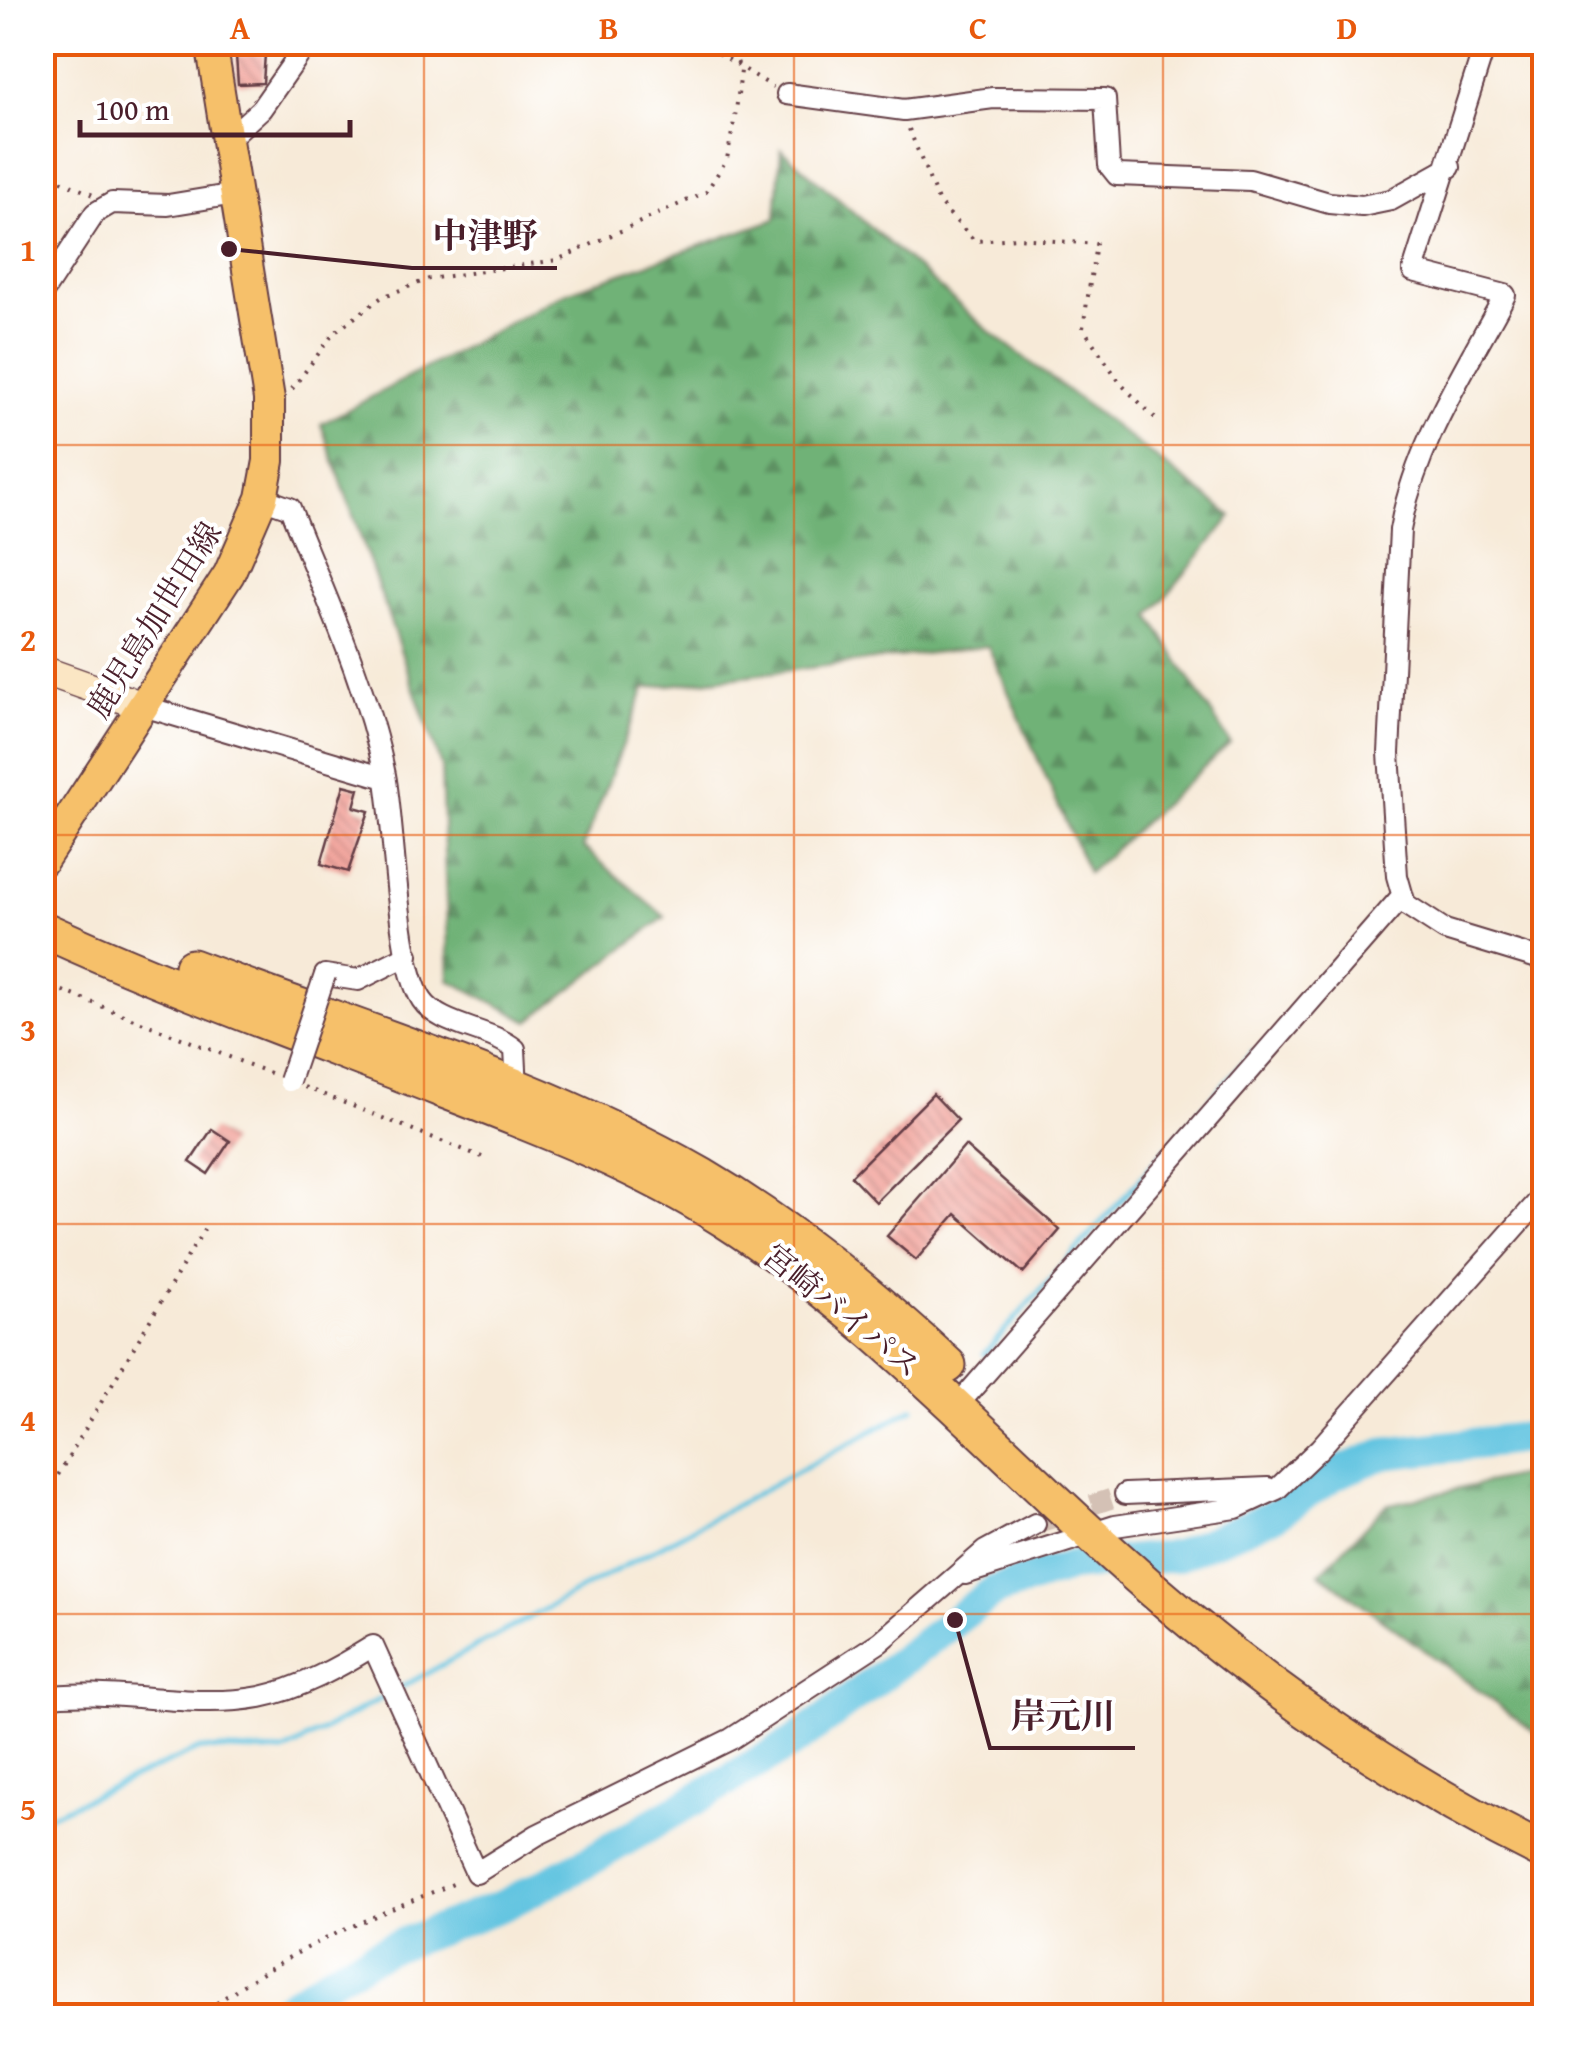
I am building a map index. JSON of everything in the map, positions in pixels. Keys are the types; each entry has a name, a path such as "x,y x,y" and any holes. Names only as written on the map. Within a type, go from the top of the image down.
{"highway":[{"name":"宮崎バイパス","path":"42,926 130,944 517,1089 650,1148 752,1208 844,1273 965,1397"},
{"name":"宮崎バイパス","path":"42,926 122,966 595,1150 724,1220 833,1296 965,1397 1113,1528 1168,1588 1293,1702 1380,1761 1544,1852"},
{"name":"宮崎バイパス","path":"1168,1588 1414,1755 1544,1827"}],"main road":[{"name":"鹿児島加世田線","path":"42,861 229,574 262,498 270,428 210,42"}],"street":[{"path":"226,140 262,109 308,42"},
{"path":"1486,42 1450,167 1413,270 1505,295 1424,447 1400,530 1389,753 1402,896 1418,917 1445,930 1544,960"},
{"path":"787,94 904,110 993,98 1105,99 1109,165 1117,175 1250,180 1345,206 1391,200 1450,167"},
{"path":"42,294 95,213 112,204 168,205 235,194"},
{"path":"262,498 290,508 360,681 385,778 408,955 419,996 431,1012 498,1036 515,1049 517,1089"},
{"path":"42,670 143,706 385,778"},
{"path":"965,1397 1402,896"},
{"path":"289,1081 325,974 358,980 408,955"},
{"path":"1113,1528 1236,1508 1279,1487 1320,1448 1544,1195"},
{"path":"953,1578 1113,1528 1279,1487"},
{"path":"42,1697 78,1692 260,1697 311,1679 373,1646 476,1873 537,1836 731,1739 880,1642 985,1551 1036,1524"}],"path":[{"path":"701,42 741,71 787,94"},
{"path":"270,428 302,373 334,333 382,298 429,279 557,260 706,192 727,158 741,71 729,42"},
{"path":"904,110 911,140 939,203 975,241 1017,238 1096,244 1083,328 1121,384 1159,422"},
{"path":"42,172 112,204"},
{"path":"42,990 58,990 482,1156"},
{"path":"42,1502 206,1226"},
{"path":"200,2016 265,1970 343,1930 476,1873"},
{"path":"42,2007 46,2016"}],"green space":[{"path":"781,149 989,331 1232,516 1150,616 1230,743 1088,873 988,646 645,688 583,847 665,917 529,1021 449,980 441,766 321,424 567,292 776,219"},
{"path":"1544,1470 1544,1739 1320,1573 1386,1505"}],"building":[{"path":"265,54 263,83 238,84 236,56"},
{"path":"344,785 359,789 354,807 369,811 348,872 321,864"},
{"path":"933,1094 958,1120 876,1202 851,1176"},
{"path":"212,1129 230,1141 208,1174 190,1162"},
{"path":"965,1146 1060,1230 1023,1273 956,1214 916,1260 887,1236"}],"waterway":[{"path":"984,1354 1252,1053"},
{"path":"398,1689 914,1408"},
{"path":"272,2016 339,1973 388,1949 506,1904 589,1861 797,1740 994,1591 1071,1566 1176,1556 1276,1514 1335,1474 1383,1454 1544,1436"},
{"path":"42,1818 200,1749 284,1752 389,1694"}],"tunnel":[{"path":"1035,1524 1125,1494"}],"place":[{"name":"中津野","path":"229,249"},
{"name":"岸元川","path":"955,1620"}]}
